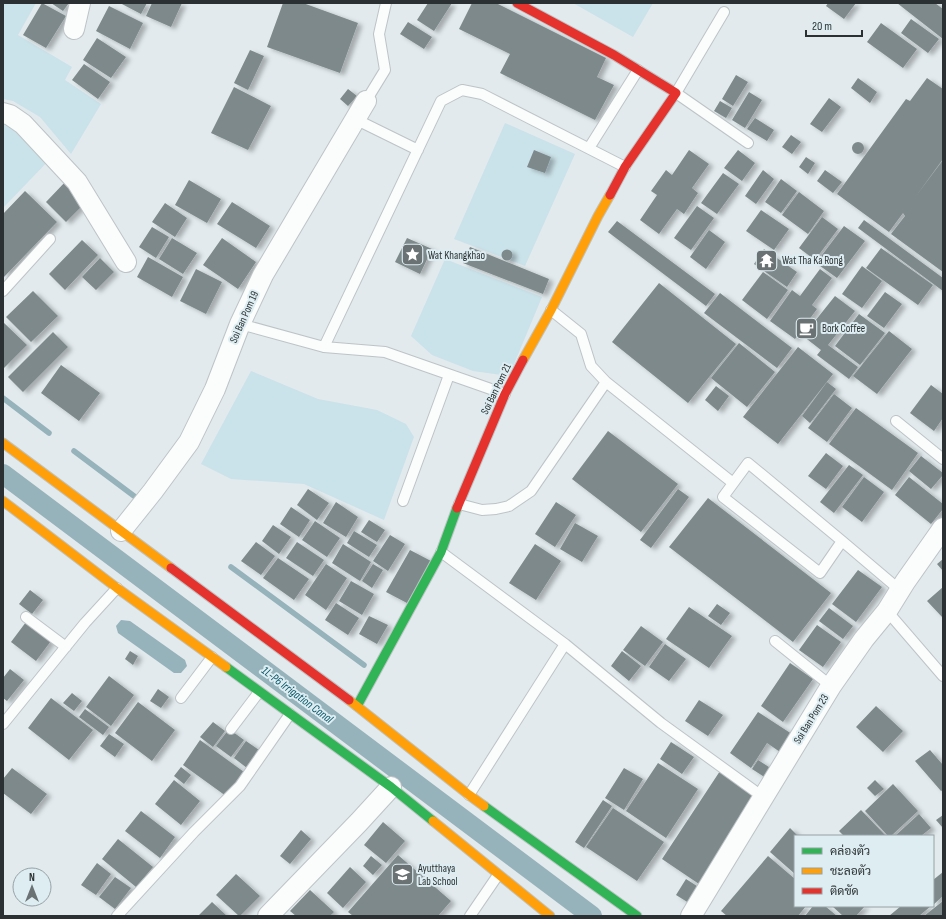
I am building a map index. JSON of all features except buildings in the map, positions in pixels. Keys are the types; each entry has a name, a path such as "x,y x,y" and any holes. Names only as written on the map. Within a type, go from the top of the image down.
{"street":[{"path":"74,29 80,3"},
{"path":"518,3 614,55 676,93"},
{"name":"Soi Ban Pom 21","path":"357,706 441,552 459,504 505,394 551,310 625,166 676,93"},
{"name":"Soi Ban Pom 19","path":"121,532 189,442 215,389 240,324 263,275 366,101"},
{"path":"3,113 10,115 23,124 77,182 126,262"},
{"path":"3,443 357,706 469,795 637,916"},
{"path":"3,502 117,588 391,787 550,916"},
{"name":"Soi Ban Pom 23","path":"691,916 831,686 864,639 887,611 943,528"},
{"path":"268,916 391,787"}],"lane":[{"path":"366,101 385,70 379,34 386,3"},
{"path":"724,12 676,93 748,143"},
{"path":"589,148 638,70"},
{"path":"324,347 441,101 462,90 482,94 625,166"},
{"path":"355,119 418,150"},
{"path":"3,291 50,239"},
{"path":"551,310 581,334 591,366 606,382 733,483"},
{"path":"240,324 324,347 386,352 505,394"},
{"path":"403,501 449,375"},
{"path":"459,504 482,510 496,509 509,506 531,491 606,382"},
{"path":"896,420 943,458"},
{"path":"842,541 820,573 723,497 748,463 842,541 901,591"},
{"path":"441,552 565,644 661,723 763,797"},
{"path":"3,724 85,623 117,588"},
{"path":"887,611 943,676"},
{"path":"26,617 66,647"},
{"path":"775,641 831,686"},
{"path":"469,795 565,644"},
{"path":"181,698 212,657"},
{"path":"231,729 259,692"},
{"path":"117,916 194,832 240,786 290,714"},
{"path":"470,916 498,874"}],"shaded area":[{"path":"3,3 36,3 18,35 72,67 65,80 101,104 71,154 40,117 13,101 3,99"},
{"path":"573,3 653,3 633,37"},
{"path":"3,115 53,156 3,208"},
{"path":"505,123 575,154 525,266 454,239"},
{"path":"445,259 542,297 509,376 473,371 432,355 411,336"},
{"path":"251,371 318,399 377,410 406,424 414,437 384,520 304,484 231,479 201,464"},
{"path":"121,620 130,621 185,660 187,666 181,673 174,673 118,633 116,626"}],"waterway":[{"path":"3,398 49,433"},
{"path":"74,451 134,496"},
{"name":"1L-P6 Irrigation Canal","path":"3,474 592,916"},
{"path":"231,567 364,665"}],"traffic: fast":[{"path":"357,706 441,552 457,508"},
{"path":"226,667 391,787 433,821"},
{"path":"484,806 637,916"}],"traffic: slow":[{"path":"523,360 551,310 610,195"},
{"path":"3,443 171,568"},
{"path":"3,501 117,588 226,667"},
{"path":"349,700 484,806"},
{"path":"433,821 550,916"}],"traffic: jam":[{"path":"517,3 614,55 676,93 625,167 610,195"},
{"path":"457,508 505,394 523,360"},
{"path":"171,568 349,700"}],"place":[{"name":"Wat Khangkhao","path":"413,255"},
{"name":"Wat Tha Ka Rong","path":"766,260"},
{"name":"Bork Coffee","path":"806,328"},
{"name":"Ayutthaya Lab School","path":"403,874"}]}
